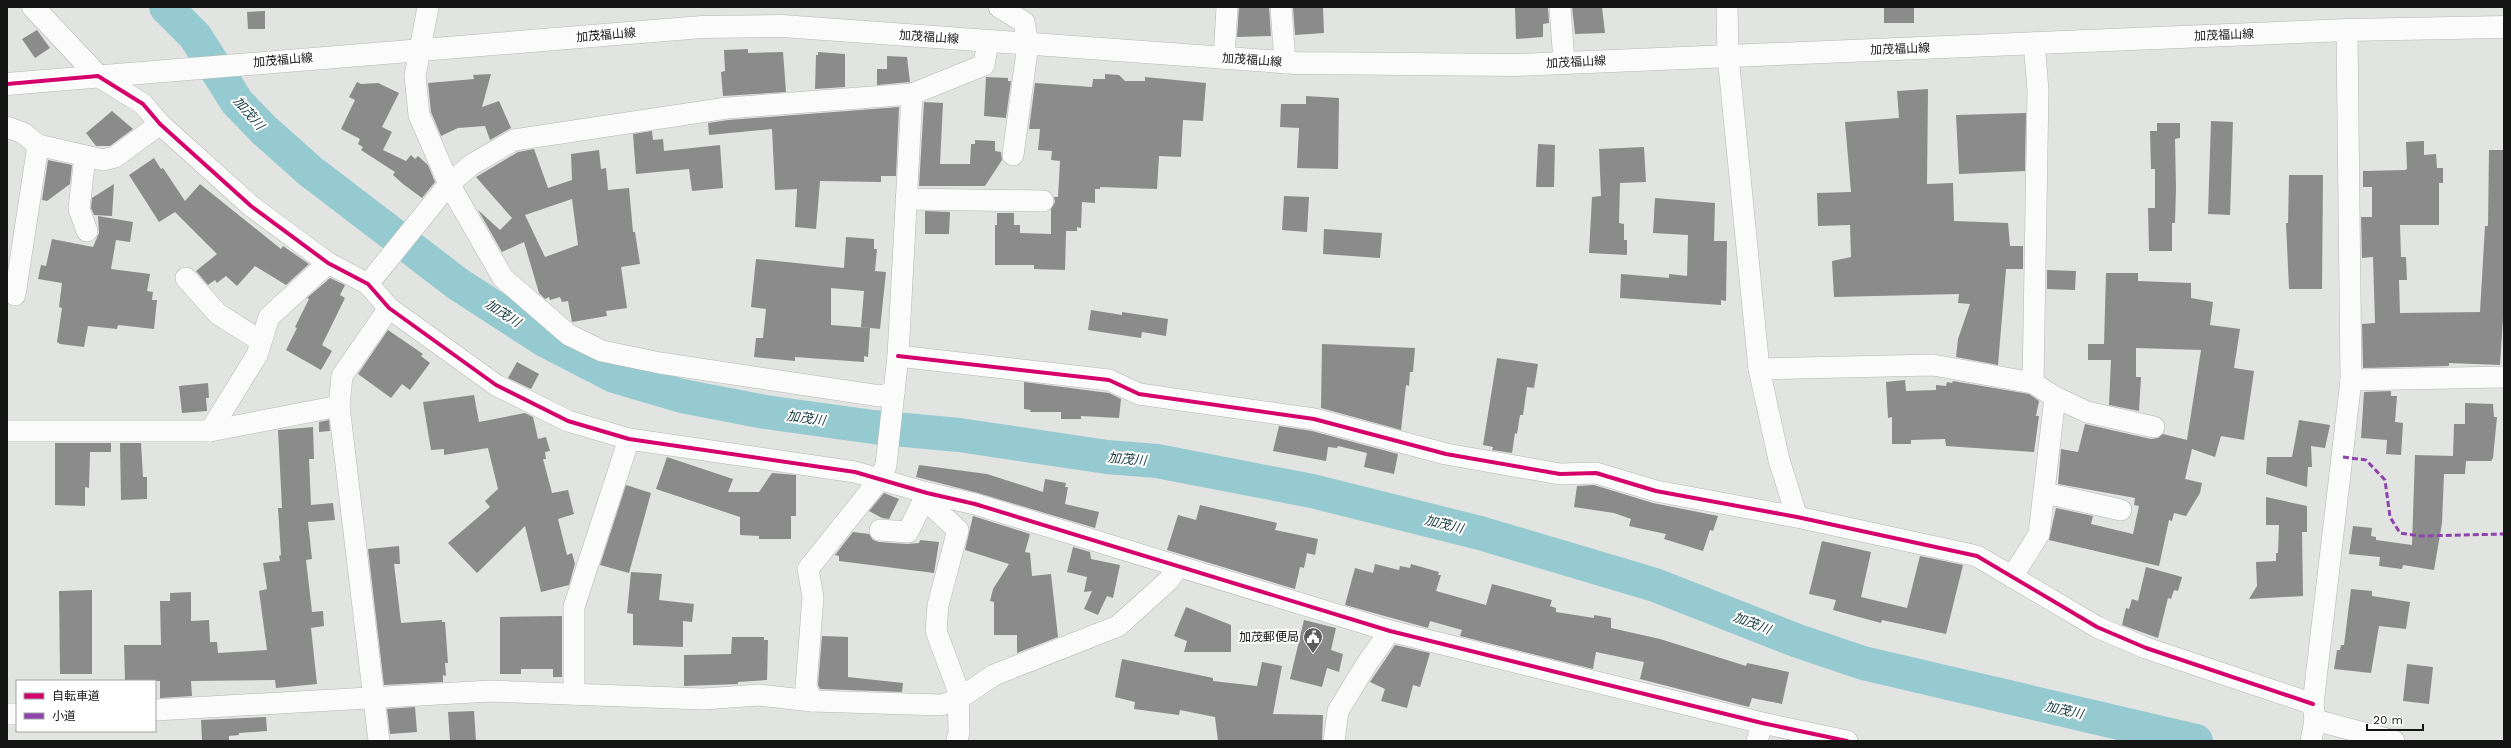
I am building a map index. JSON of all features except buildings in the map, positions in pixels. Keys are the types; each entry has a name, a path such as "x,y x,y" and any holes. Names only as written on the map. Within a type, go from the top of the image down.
{"main road":[{"path":"32,7 98,76"},
{"name":"加茂福山線","path":"7,84 123,73 702,27 782,26 1285,63 1509,65 2347,30 2504,27"}],"street":[{"path":"428,7 424,37 415,76 419,114 449,184 503,278 570,335 602,351 660,363 880,396 894,396"},
{"path":"999,7 1024,22 1028,44 1014,155"},
{"path":"1224,58 1227,7"},
{"path":"1281,7 1285,63"},
{"path":"1560,7 1564,63"},
{"path":"1727,7 1728,56 1759,369 1779,460 1797,518"},
{"path":"2311,741 2351,380 2347,30"},
{"path":"373,277 431,204 449,184 471,165 514,140 727,108 912,94 984,65 988,41"},
{"path":"2033,383 2038,90 2034,43"},
{"path":"98,76 143,104 160,124 251,206 328,263 373,277 389,308 496,386 568,421 629,439 855,472 883,472 927,493 975,504 1177,568 1390,631 1759,732 1847,741"},
{"path":"812,701 806,688 813,597 808,569 883,472 898,356 912,94"},
{"path":"7,128 23,133 38,145 103,160 115,157 160,124"},
{"path":"14,295 38,145"},
{"path":"85,156 79,209 87,231"},
{"path":"906,199 1043,201"},
{"path":"210,431 257,356 269,316 328,263"},
{"path":"186,278 218,314 261,341"},
{"path":"379,741 339,406 342,376 389,308"},
{"path":"898,356 1109,380 1139,394 1314,419 1446,454 1560,474 1596,473 1656,491 1797,518 1977,556 2097,627 2146,648 2394,741"},
{"path":"1759,369 1933,365 2033,383 2055,397 2087,412 2154,427"},
{"path":"2351,380 2504,377"},
{"path":"2012,577 2039,534 2045,493 2055,397"},
{"path":"7,431 210,431 339,406"},
{"path":"574,694 574,607 629,439"},
{"path":"880,530 908,532 927,493"},
{"path":"927,493 931,505 958,530 938,605 936,632 958,690 959,732 957,741"},
{"path":"2045,493 2122,510"},
{"path":"156,710 373,699 491,691 704,699 759,695 812,701 941,705 958,700 994,675 1118,626 1169,580 1177,568"},
{"path":"1334,741 1338,711 1390,631"}],"waterway":[{"name":"加茂川","path":"166,7 195,36 237,102 264,130 310,171 458,284 546,341 614,376 682,396 765,412 873,427 959,435 1107,457 1157,461 1312,491 1480,533 1655,585 1798,641 1863,663 2196,741"}],"marked path":[{"path":"2343,457 2366,460 2385,480 2390,517 2400,533 2420,536 2504,534"}],"cycle path":[{"path":"7,84 98,76 143,104 160,124 251,206 328,263 368,284 389,308 496,385 568,421 629,439 855,472 927,493 975,504 1390,631 1762,723 1847,741"},
{"path":"898,356 1109,380 1139,394 1314,419 1446,454 1560,474 1596,473 1656,491 1797,517 1977,556 2097,627 2146,648 2313,704"}],"place":[{"name":"加茂郵便局","path":"1313,654"}]}
